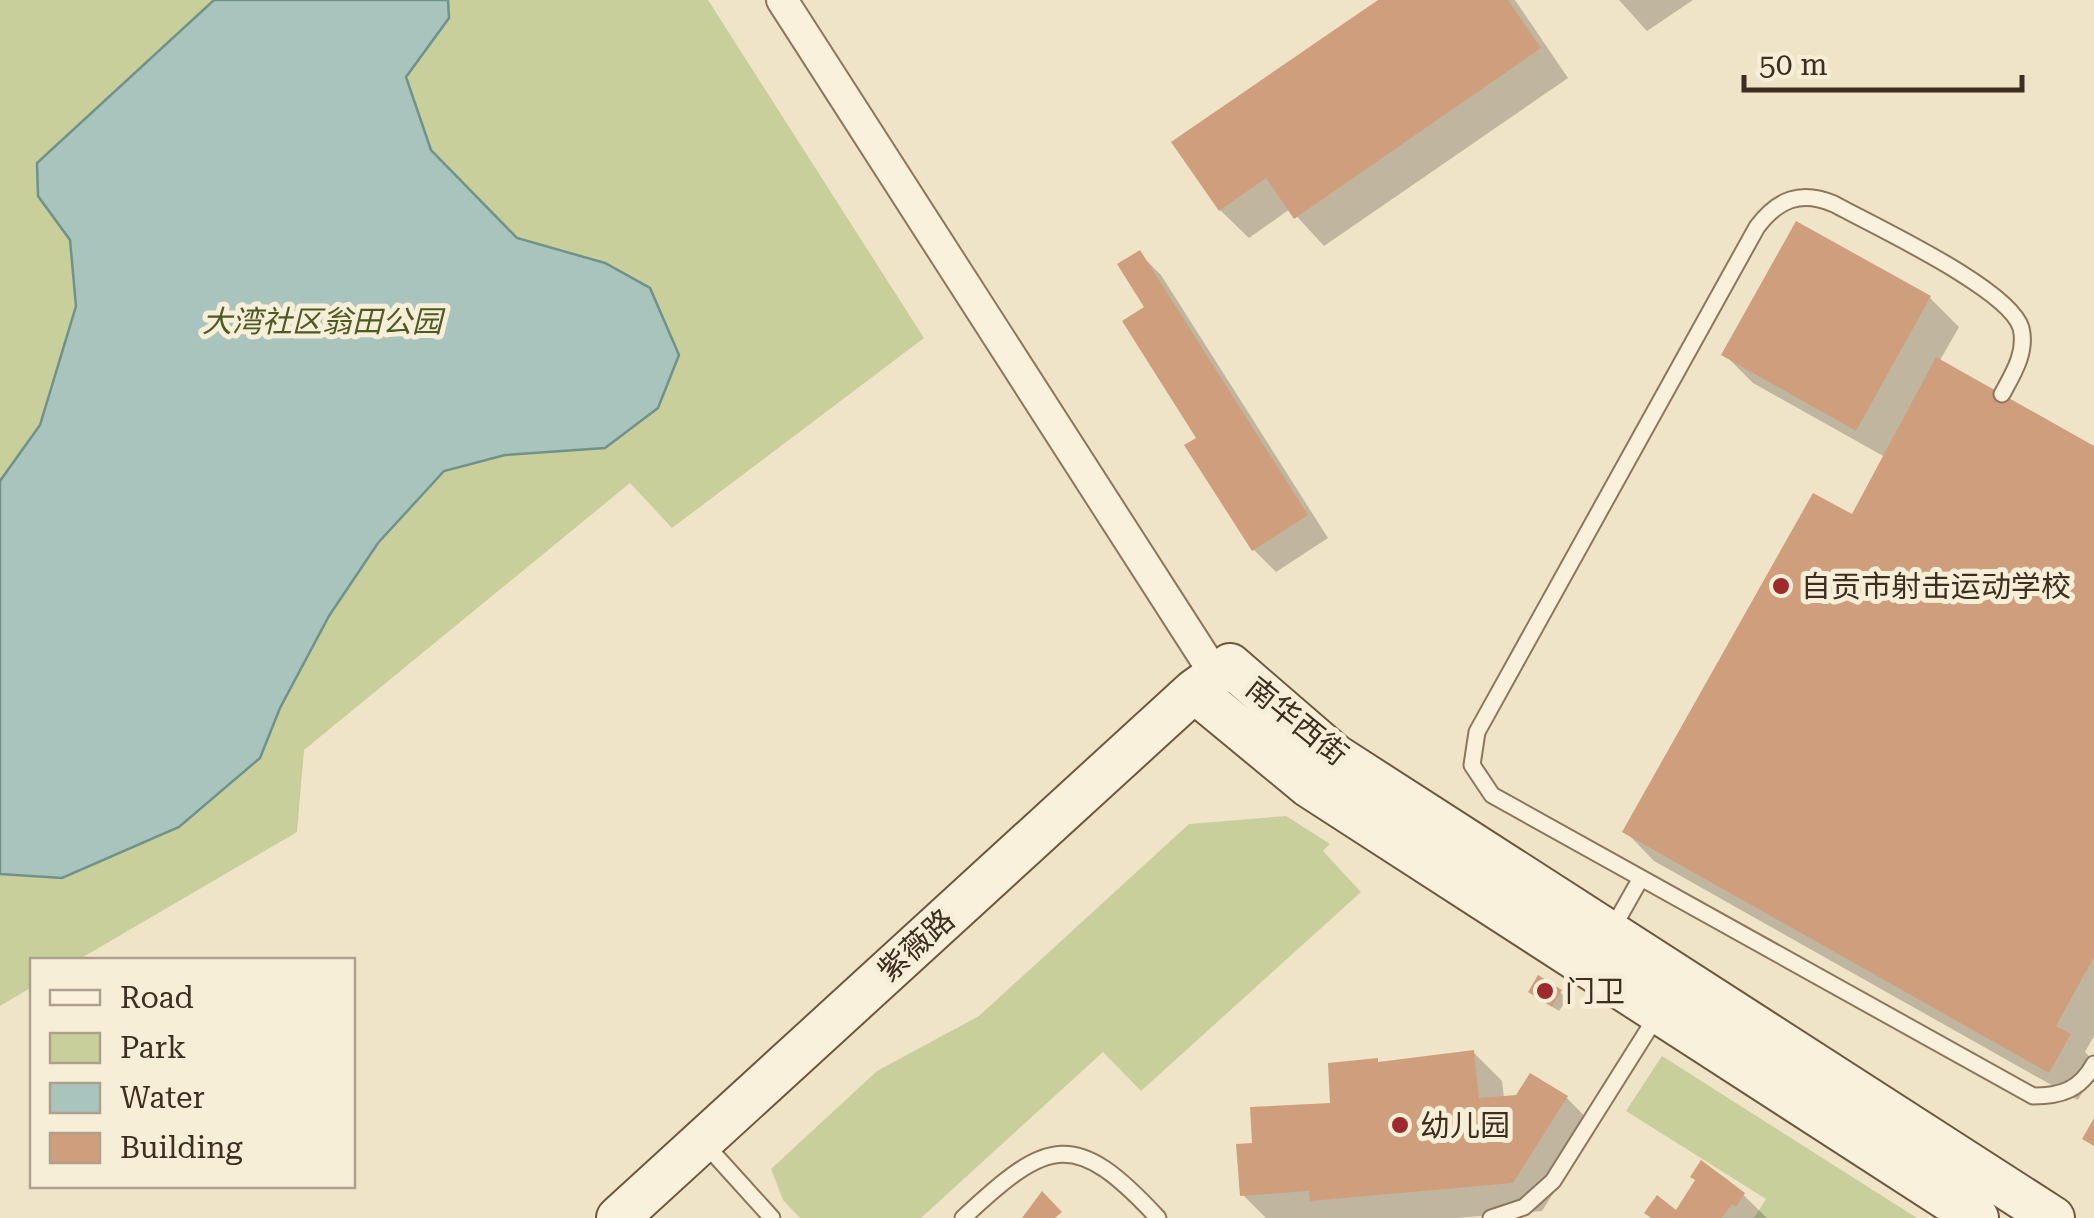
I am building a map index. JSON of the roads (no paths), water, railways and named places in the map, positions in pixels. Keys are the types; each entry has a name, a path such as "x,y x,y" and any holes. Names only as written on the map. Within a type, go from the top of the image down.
{"main road":[{"name":"南华西街","path":"1977,1218 1661,1010 1309,786 1204,682 1230,665 1334,754 2052,1218"},
{"name":"紫薇路","path":"618,1218 1204,682"}],"street":[{"name":"南华西街","path":"782,0 1204,682"}],"lane":[{"path":"2002,394 2020,356 2022,340 2015,314 1994,293 1820,198 1806,196 1779,204 1756,227 1477,732 1472,765 1492,795 2033,1096 2066,1092 2081,1084 2094,1064"},
{"path":"1610,933 1640,878"},
{"path":"1491,1218 1524,1207 1554,1181 1661,1010"},
{"path":"702,1141 772,1218"},
{"path":"963,1218 1022,1166 1058,1154 1078,1156 1112,1170 1158,1218"}],"water":[{"path":"214,0 448,0 449,18 406,77 431,150 517,238 605,263 650,288 679,355 658,408 605,448 505,455 444,471 378,543 329,616 280,708 260,758 179,827 62,878 0,874 0,481 40,425 76,306 70,240 38,196 37,163"}],"place":[{"name":"自贡市射击运动学校","path":"1781,586"},
{"name":"门卫","path":"1545,991"},
{"name":"幼儿园","path":"1400,1125"}],"park label":[{"name":"大湾社区翁田公园","path":"322,321"}]}
